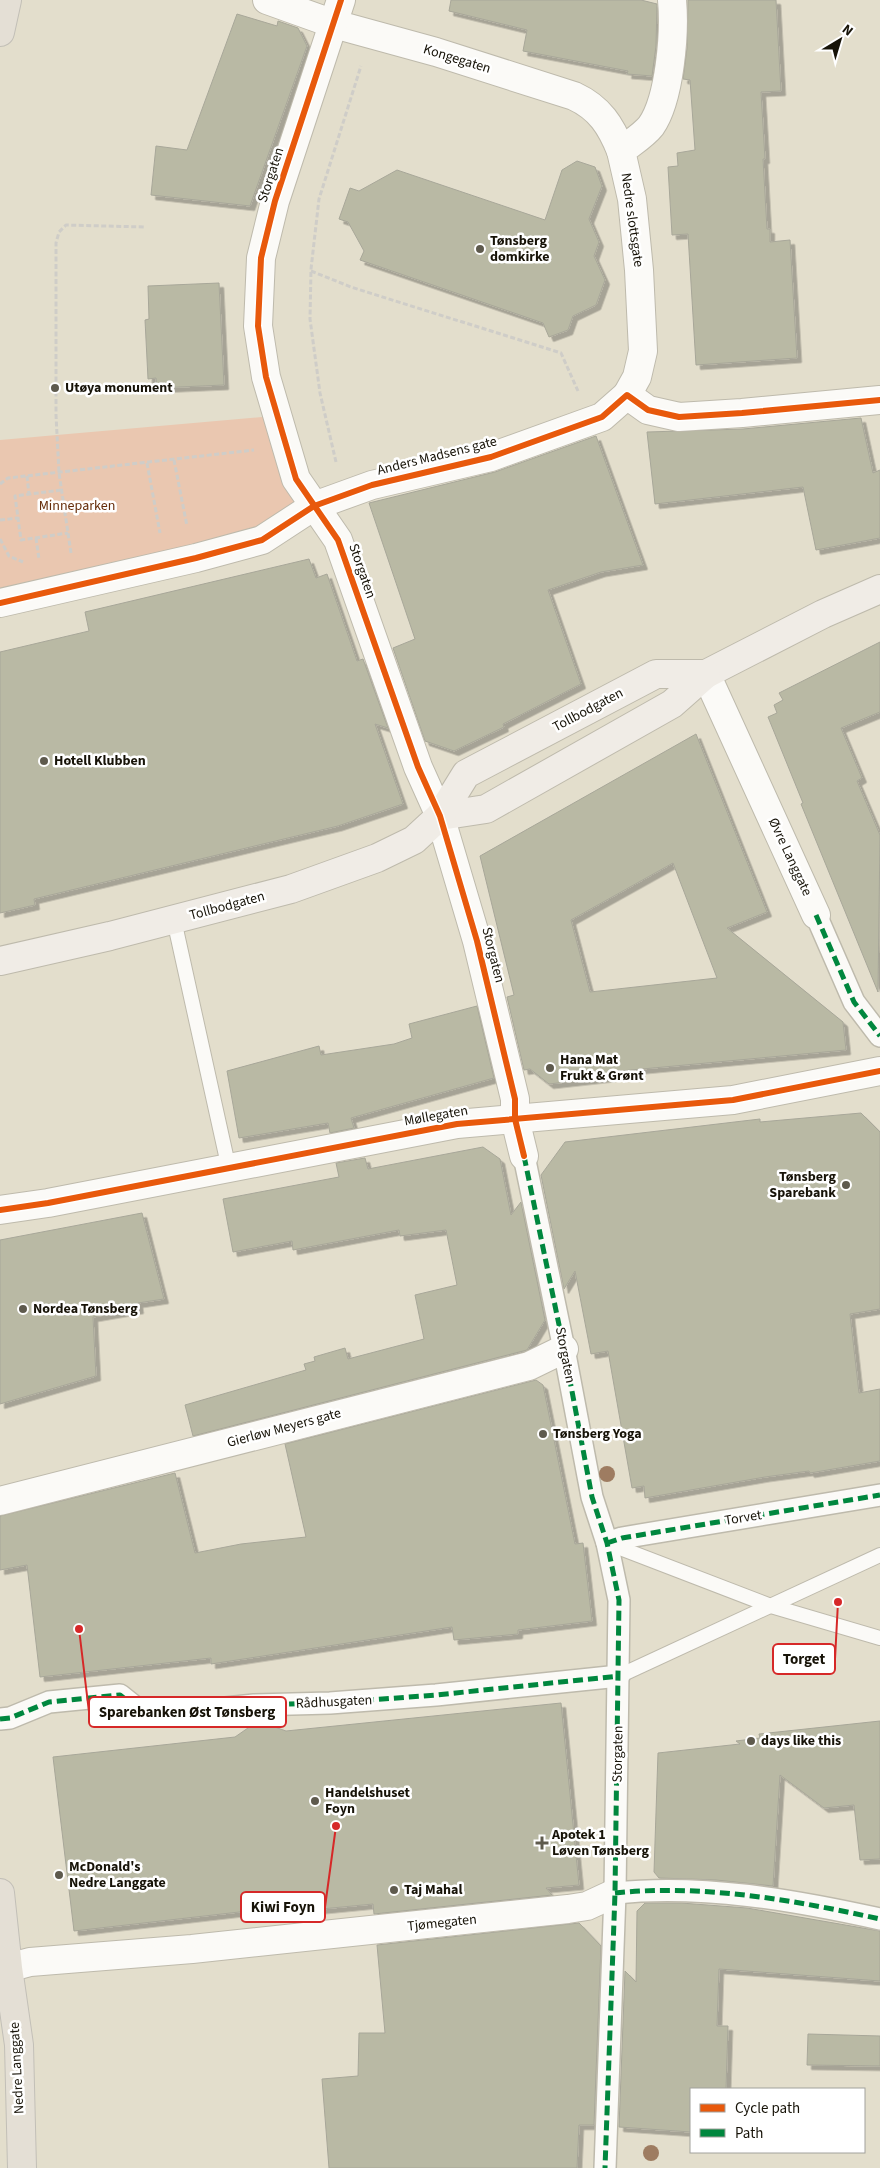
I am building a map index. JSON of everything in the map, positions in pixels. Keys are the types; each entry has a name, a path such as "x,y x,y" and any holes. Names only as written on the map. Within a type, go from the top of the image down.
{"main road":[{"path":"0,32 7,0"},
{"name":"Tollbodgaten","path":"440,816 486,809 672,704 706,674 823,614 880,589"},
{"name":"Tollbodgaten","path":"0,961 174,920 291,889 377,858 414,840 440,816 466,774 656,674 706,674"},
{"name":"Nedre Langgate","path":"0,1893 4,1969 0,2026"},
{"name":"Nedre Langgate","path":"4,1969 19,2045 22,2168"}],"street":[{"name":"Kongegaten","path":"267,0 337,12 371,34 436,52 586,101 602,114 621,151"},
{"path":"621,151 650,128 659,113 668,72 672,0"},
{"name":"Storgaten","path":"337,12 275,201 261,258 258,326 266,377 284,446 296,479 338,540 418,767 440,816 477,941 515,1099 515,1119 564,1348 592,1497 607,1543 619,1600 615,1893 605,2168"},
{"name":"Nedre slottsgate","path":"621,151 632,199 639,270 643,351 637,377 627,395"},
{"path":"627,395 648,410 679,417 742,414 880,400"},
{"name":"Anders Madsens gate","path":"0,603 196,558 262,540 314,506 372,485 490,457 602,417 627,395"},
{"name":"Øvre Langgate","path":"706,674 854,1002 880,1036"},
{"name":"Møllegaten","path":"0,1210 229,1169 457,1124 733,1100 880,1071"},
{"name":"Gierløw Meyers gate","path":"0,1501 529,1366 564,1348"},
{"name":"Torvet","path":"607,1543 622,1538 880,1495"},
{"name":"Rådhusgaten","path":"0,1719 10,1718 49,1702 120,1695 140,1712 150,1716 254,1705 330,1704 436,1695 619,1676"},
{"name":"Tjømegaten","path":"4,1969 30,1962 192,1949 568,1909 587,1906 615,1893 653,1889 696,1890 826,1907 880,1919"}],"lane":[{"path":"174,920 229,1169"},
{"path":"607,1543 771,1606 880,1638"},
{"path":"619,1676 880,1555"}],"path":[{"path":"344,495 320,393 310,319 311,271 320,199 371,34"},
{"path":"71,553 59,473 54,360 56,243 59,232 66,225 145,227"},
{"path":"311,271 351,287 561,353 591,421"},
{"path":"0,484 8,478 284,446"},
{"path":"174,460 187,530"},
{"path":"147,463 160,535"},
{"path":"27,476 29,494"},
{"path":"62,490 15,496 21,540 68,533"},
{"path":"0,520 18,518"},
{"path":"152,537 169,533"},
{"path":"36,538 39,559"},
{"path":"0,539 9,556 20,562 47,557"},
{"path":"63,554 80,551"}],"green space":[{"name":"Minneparken","path":"273,416 310,506 260,537 0,597 0,440"}],"building":[{"path":"451,0 641,0 657,4 656,46 652,76 627,74 628,71 523,51 527,30 449,11"},
{"path":"688,0 776,0 781,91 761,92 767,229 770,229 770,242 790,240 797,358 696,365 688,234 672,235 668,167 678,166 677,153 695,150 690,80 683,79 687,48"},
{"path":"237,14 277,26 278,21 298,28 307,46 250,206 151,195 156,146 187,150"},
{"name":"Tønsberg domkirke","path":"577,161 595,167 602,186 589,219 599,242 594,256 605,280 596,305 573,316 568,330 549,337 543,323 360,260 364,251 348,222 339,219 350,188 359,191 397,170 545,220 562,170"},
{"path":"219,283 224,385 157,388 156,378 148,379 145,320 149,319 148,286"},
{"path":"861,418 873,473 880,470 880,538 816,550 803,487 655,504 647,432 743,429"},
{"path":"596,436 643,565 601,572 548,590 581,684 503,724 504,727 454,751 425,741 393,648 415,639 369,503 495,472"},
{"path":"309,559 316,578 327,574 357,661 363,659 388,728 375,724 403,804 338,826 34,899 35,905 0,913 0,652 89,631 85,612"},
{"path":"880,642 880,712 841,728 862,778 857,781 880,835 878,992 801,804 803,803 768,717 777,713 774,705 783,700 779,693"},
{"path":"696,734 767,912 727,928 843,1022 846,1050 610,1072 611,1077 549,1084 530,1069 524,1070 507,997 514,995 480,856","holes":["673,863 717,978 590,992 571,920"]},
{"path":"477,1006 494,1078 351,1118 354,1128 330,1133 328,1123 239,1138 227,1071 319,1046 321,1055 394,1044 412,1038 409,1024"},
{"path":"861,1113 880,1132 880,1309 850,1314 859,1393 880,1389 880,1461 810,1473 809,1471 765,1477 645,1498 644,1486 632,1488 608,1351 591,1354 575,1271 564,1289 541,1175 565,1142 760,1119 760,1122"},
{"path":"483,1147 500,1159 511,1215 521,1202 545,1320 527,1350 193,1436 185,1405 306,1370 304,1364 315,1361 314,1357 345,1348 348,1359 424,1339 415,1295 457,1285 446,1230 400,1236 399,1230 293,1250 292,1241 233,1252 223,1199 339,1177 336,1163 365,1158 368,1169"},
{"path":"142,1213 164,1299 138,1303 139,1309 93,1317 96,1376 0,1404 0,1240"},
{"path":"536,1380 543,1385 575,1544 583,1543 592,1621 518,1630 518,1634 454,1640 452,1627 211,1664 211,1658 40,1677 27,1565 0,1570 0,1516 175,1473 195,1553 241,1544 306,1537 285,1444"},
{"name":"Handelshuset Foyn","path":"561,1703 579,1885 546,1888 552,1895 374,1914 373,1904 301,1911 300,1905 74,1931 53,1757 235,1737 258,1721 286,1731"},
{"path":"880,1721 880,1859 860,1860 854,1805 824,1808 780,1775 773,1886 716,1880 659,1878 654,1872 658,1753 740,1744 736,1741 760,1738 759,1734"},
{"path":"645,1903 681,1903 747,1908 880,1931 880,1981 719,1969 717,2026 728,2026 726,2088 690,2088 690,2132 619,2127 625,1971 636,1982 637,1911"},
{"path":"579,1923 601,1946 594,2125 579,2125 577,2168 329,2168 322,2079 358,2076 359,2033 385,2033 377,1945"},
{"path":"808,2034 880,2036 880,2066 807,2065"}],"marked path":[{"path":"816,915 854,1002 880,1036"},
{"path":"524,1156 592,1497 607,1543 619,1600 615,1893 605,2168"},
{"path":"607,1543 622,1538 880,1495"},
{"path":"0,1719 10,1718 49,1702 120,1695 140,1711 150,1716 254,1705 330,1703 436,1695 619,1676"},
{"path":"615,1893 648,1891 715,1892 782,1900 880,1919"}],"cycle path":[{"path":"341,0 275,201 261,258 258,326 266,377 296,479 338,540 418,767 440,816 477,941 515,1099 515,1119 524,1156"},
{"path":"0,603 196,558 262,540 314,506 372,485 491,457 602,417 627,395 648,410 679,417 880,400"},
{"path":"0,1210 48,1203 457,1124 733,1100 880,1071"}],"place":[{"name":"Tønsberg domkirke","path":"480,249"},
{"name":"Utøya monument","path":"55,388"},
{"name":"Hotell Klubben","path":"44,761"},
{"name":"Hana Mat Frukt & Grønt","path":"550,1068"},
{"name":"Tønsberg Sparebank","path":"846,1185"},
{"name":"Nordea Tønsberg","path":"23,1309"},
{"name":"Tønsberg Yoga","path":"543,1434"},
{"name":"Torget","path":"838,1602"},
{"name":"Sparebanken Øst Tønsberg","path":"79,1629"},
{"name":"days like this","path":"751,1741"},
{"name":"Handelshuset Foyn","path":"315,1801"},
{"name":"Kiwi Foyn","path":"336,1826"},
{"name":"Apotek 1 Løven Tønsberg","path":"542,1843"},
{"name":"McDonald's Nedre Langgate","path":"59,1875"},
{"name":"Taj Mahal","path":"394,1890"}]}
